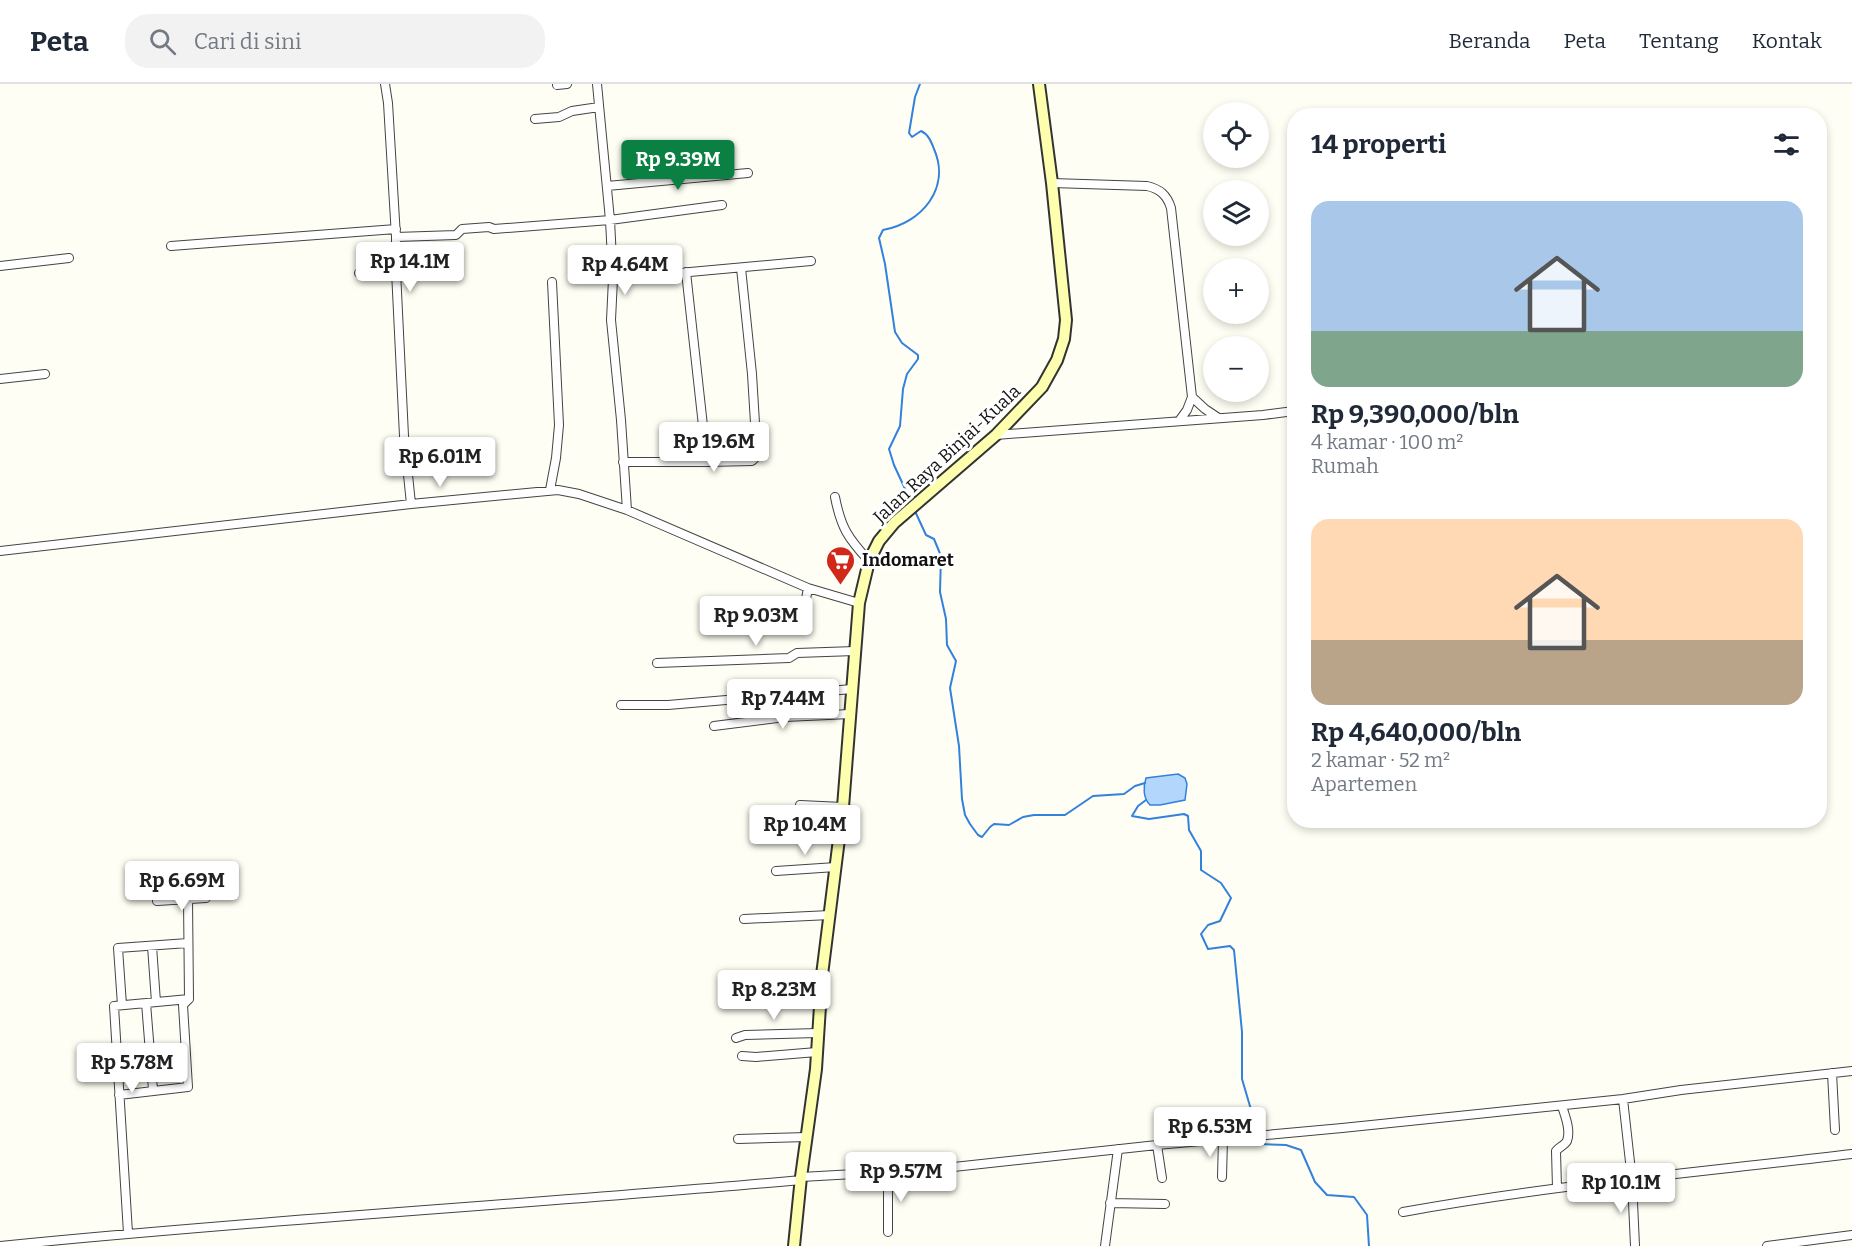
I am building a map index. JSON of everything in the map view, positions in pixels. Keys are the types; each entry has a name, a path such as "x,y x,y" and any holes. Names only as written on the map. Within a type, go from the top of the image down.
{"main road":[{"name":"Jalan Raya Binjai-Kuala","path":"794,1246 817,1052 822,975 843,807 859,603 869,561 879,542 894,523 996,435 1042,387 1057,360 1064,339 1066,320 1039,84"}],"street":[{"path":"385,84 396,233 404,436 411,504"},
{"path":"557,85 567,84"},
{"path":"597,84 610,220 613,279 611,320 627,510"},
{"path":"535,119 559,117 572,111 599,107"},
{"path":"607,186 748,173"},
{"path":"1052,183 1147,186 1156,188 1167,197 1172,208 1192,397 1179,421"},
{"path":"171,246 396,233 456,235 462,229 489,227 494,229 610,220 722,205"},
{"path":"0,266 69,258"},
{"path":"613,279 811,261"},
{"path":"624,462 752,461 757,456 752,374 741,268"},
{"path":"359,273 396,271"},
{"path":"686,272 707,462"},
{"path":"550,490 560,425 552,282"},
{"path":"0,379 45,374"},
{"path":"1192,397 1218,417"},
{"path":"996,435 1287,412"},
{"path":"0,551 550,490 579,494 627,510 808,588 859,603"},
{"path":"835,497 839,520 844,530 869,561"},
{"path":"802,621 808,588"},
{"path":"657,663 789,658 797,654 855,651"},
{"path":"621,705 668,705 852,689"},
{"path":"714,726 785,717 850,714"},
{"path":"800,805 843,807"},
{"path":"776,871 836,867"},
{"path":"157,902 206,898"},
{"path":"119,1095 188,1087 183,1005 189,999 188,899"},
{"path":"744,919 830,915"},
{"path":"122,1005 118,948 189,943"},
{"path":"152,946 156,1002"},
{"path":"766,976 822,975"},
{"path":"128,1233 114,1006 189,999"},
{"path":"146,1003 153,1090"},
{"path":"736,1038 745,1035 818,1033"},
{"path":"742,1056 817,1052"},
{"path":"0,1246 128,1233 670,1192 801,1178 888,1173 1562,1106 1852,1071"},
{"path":"1832,1073 1835,1130"},
{"path":"1623,1099 1632,1180 1635,1246"},
{"path":"1557,1188 1556,1151 1565,1144 1568,1125 1562,1106"},
{"path":"738,1138 807,1137"},
{"path":"1222,1177 1223,1139"},
{"path":"1157,1145 1162,1178"},
{"path":"1105,1246 1118,1149"},
{"path":"1403,1212 1557,1188 1852,1155"},
{"path":"888,1173 888,1232"},
{"path":"1110,1203 1164,1204"},
{"path":"1767,1246 1852,1235"}],"water":[{"path":"1178,774 1185,778 1187,784 1185,800 1150,805 1144,792 1146,778"}],"waterway":[{"path":"912,504 889,449 900,426 903,389 907,374 918,359 918,355 902,343 895,332 879,238 883,230 910,220 921,212 930,202 936,190 939,177 938,163 932,143 921,131 912,137 909,133 915,97 920,84"},
{"path":"914,509 926,535 934,539 941,556 940,592 946,619 947,645 956,661 950,688 959,746 962,799 965,815 978,835 982,837 994,824 1009,825 1023,817 1065,815 1093,796 1124,794 1135,786 1145,783"},
{"path":"1146,800 1138,806 1132,816 1149,819 1184,814 1188,816 1189,830 1201,851 1201,870 1221,883 1231,898 1220,921 1208,925 1201,934 1208,949 1230,946 1234,950 1242,1032 1242,1079 1257,1130"},
{"path":"1260,1144 1286,1145 1301,1150 1315,1182 1327,1195 1354,1197 1367,1215 1369,1246"}],"place":[{"name":"Indomaret","path":"841,586"}]}
